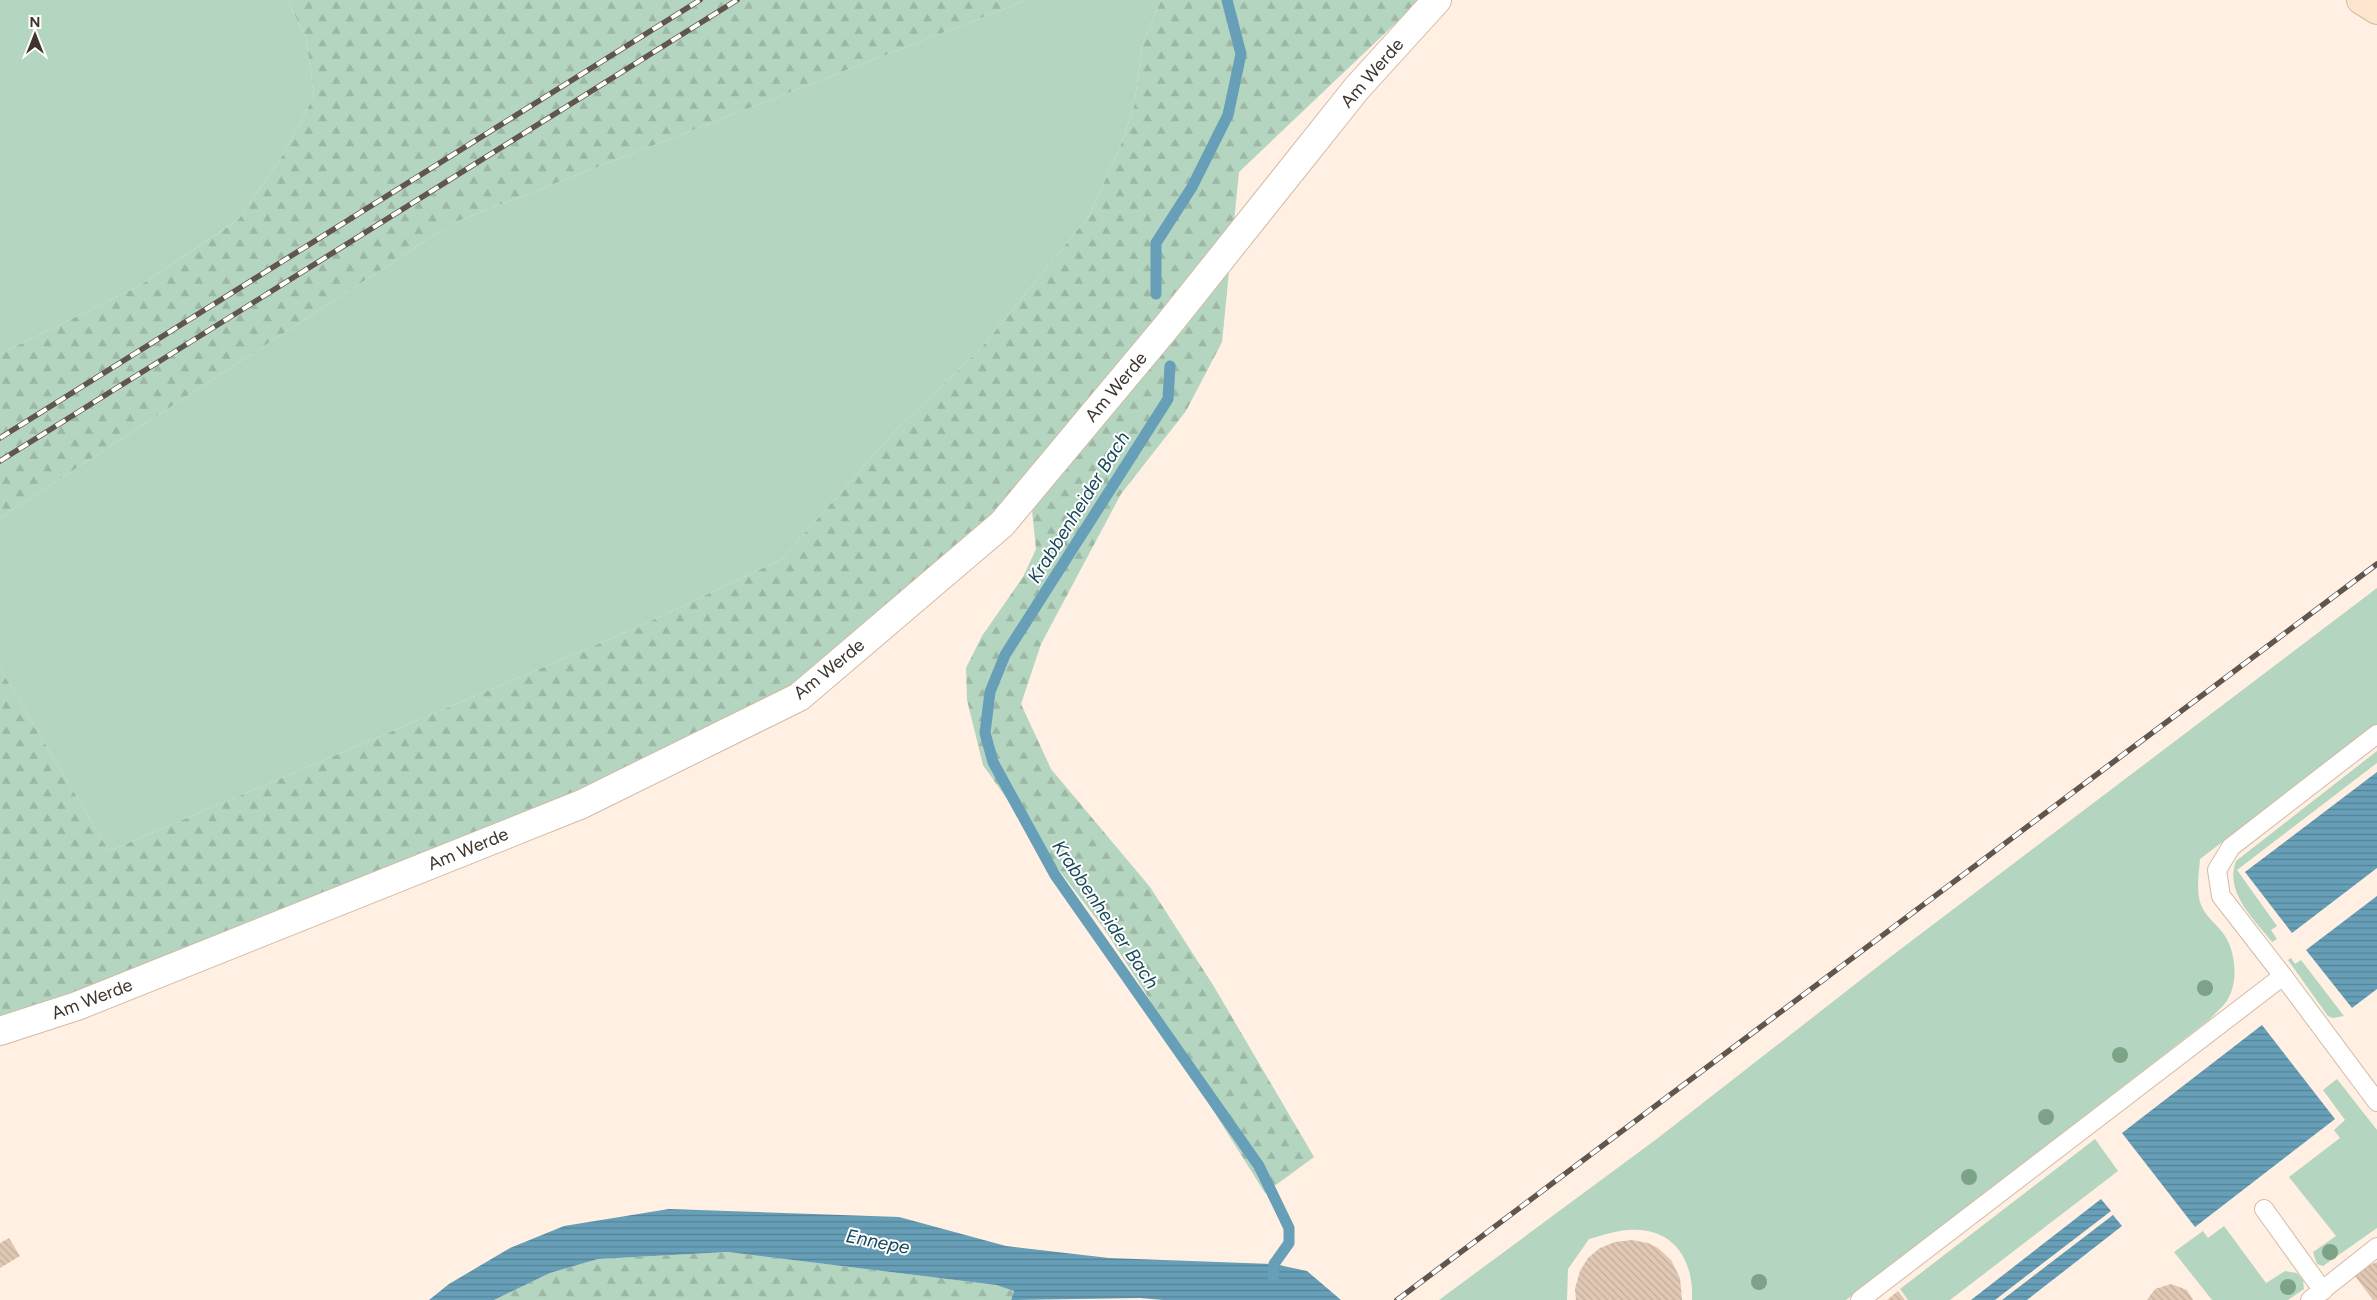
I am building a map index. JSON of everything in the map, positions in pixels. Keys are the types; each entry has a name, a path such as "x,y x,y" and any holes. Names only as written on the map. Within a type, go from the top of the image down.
{"main road":[{"path":"2361,0 2377,10"}],"street":[{"name":"Am Werde","path":"0,1031 77,1006 582,804 799,696 1002,524 1168,325 1357,88 1437,0"}],"lane":[{"path":"2377,734 2231,847 2217,870 2221,896 2377,1102"},
{"path":"1860,1300 2283,976"},
{"path":"2264,1209 2316,1295 2377,1247"}],"green space":[{"path":"0,0 287,0 306,38 314,96 283,155 238,220 139,286 0,354"},
{"path":"287,0 1027,0 453,223 0,518 0,354 139,286 238,220 283,155 314,96 306,38"},
{"path":"1027,0 1161,0 1142,46 1134,107 1120,147 1089,216 982,347 895,431 782,559 636,628 109,851 0,668 0,518 453,223"},
{"path":"1161,0 1420,0 1239,172 1222,342 1186,411 1121,494 1041,644 1021,704 1051,769 1150,887 1213,985 1314,1157 1265,1193 1196,1083 1145,992 1105,930 1033,836 983,765 967,700 966,668 982,636 1023,577 1036,549 1031,501 991,525 795,693 575,799 172,958 0,1019 0,668 109,851 636,628 782,559 895,431 982,347 1089,216 1120,147 1134,107 1142,46"},
{"path":"2377,588 2377,724 2200,859 2198,884 2201,903 2205,913 2225,936 2234,960 2233,986 2224,1004 2210,1019 1846,1300 1692,1300 1692,1285 1689,1271 1684,1258 1677,1248 1668,1239 1656,1233 1643,1230 1627,1230 1612,1232 1589,1239 1568,1269 1567,1300 1439,1300 1658,1138 1885,961"},
{"path":"2377,751 2377,763 2237,870 2277,926 2271,930 2277,939 2272,942 2237,894 2233,872 2236,861"},
{"path":"2291,958 2295,964 2301,960 2344,1016 2333,1018 2328,1016 2288,960"},
{"path":"2337,1079 2377,1130 2377,1228 2323,1266 2317,1264 2313,1252 2336,1236 2289,1177 2340,1138 2334,1130 2345,1120 2323,1090"},
{"path":"2095,1139 2118,1171 1950,1300 1908,1300 1900,1289"},
{"path":"2224,1226 2266,1283 2285,1271 2297,1273 2303,1280 2304,1289 2288,1300 2212,1300 2174,1252 2203,1231 2208,1238"},
{"path":"728,1252 996,1285 1014,1291 1011,1300 494,1300 550,1273 598,1259"}],"water":[{"path":"2377,772 2377,868 2292,933 2245,872"},
{"path":"2377,896 2377,989 2352,1008 2306,950"},
{"path":"2262,1025 2335,1119 2195,1227 2122,1133"},
{"path":"2101,1199 2111,1211 1995,1300 1971,1300"},
{"name":"Ennepe","path":"669,1209 899,1217 1006,1246 1109,1258 1274,1264 1307,1271 1341,1300 1163,1300 1140,1298 1011,1300 1014,1291 996,1285 728,1252 598,1259 550,1273 494,1300 429,1300 449,1284 510,1248 564,1226"},
{"path":"2113,1215 2122,1226 2027,1300 2002,1300"}],"building":[{"path":"9,1238 20,1256 0,1268 0,1243"},
{"path":"1632,1240 1648,1243 1658,1248 1671,1260 1680,1278 1682,1300 1576,1300 1575,1289 1580,1271 1588,1258 1600,1248 1615,1242"},
{"path":"2377,1262 2377,1300 2373,1300 2352,1272"},
{"path":"2171,1284 2187,1290 2193,1300 2147,1300 2155,1289"},
{"path":"1898,1291 1905,1300 1887,1300"}],"waterway":[{"name":"Krabbenheider Bach","path":"1156,294 1156,243 1192,187 1228,115 1241,54 1227,0"},
{"name":"Krabbenheider Bach","path":"1170,366 1168,399 1005,655 990,692 985,733 993,762 1055,875 1259,1166 1289,1228 1289,1243 1274,1264 1273,1278"}],"railway":[{"path":"0,438 700,0"},
{"path":"0,461 737,0"},
{"path":"1397,1300 2377,564"}]}
